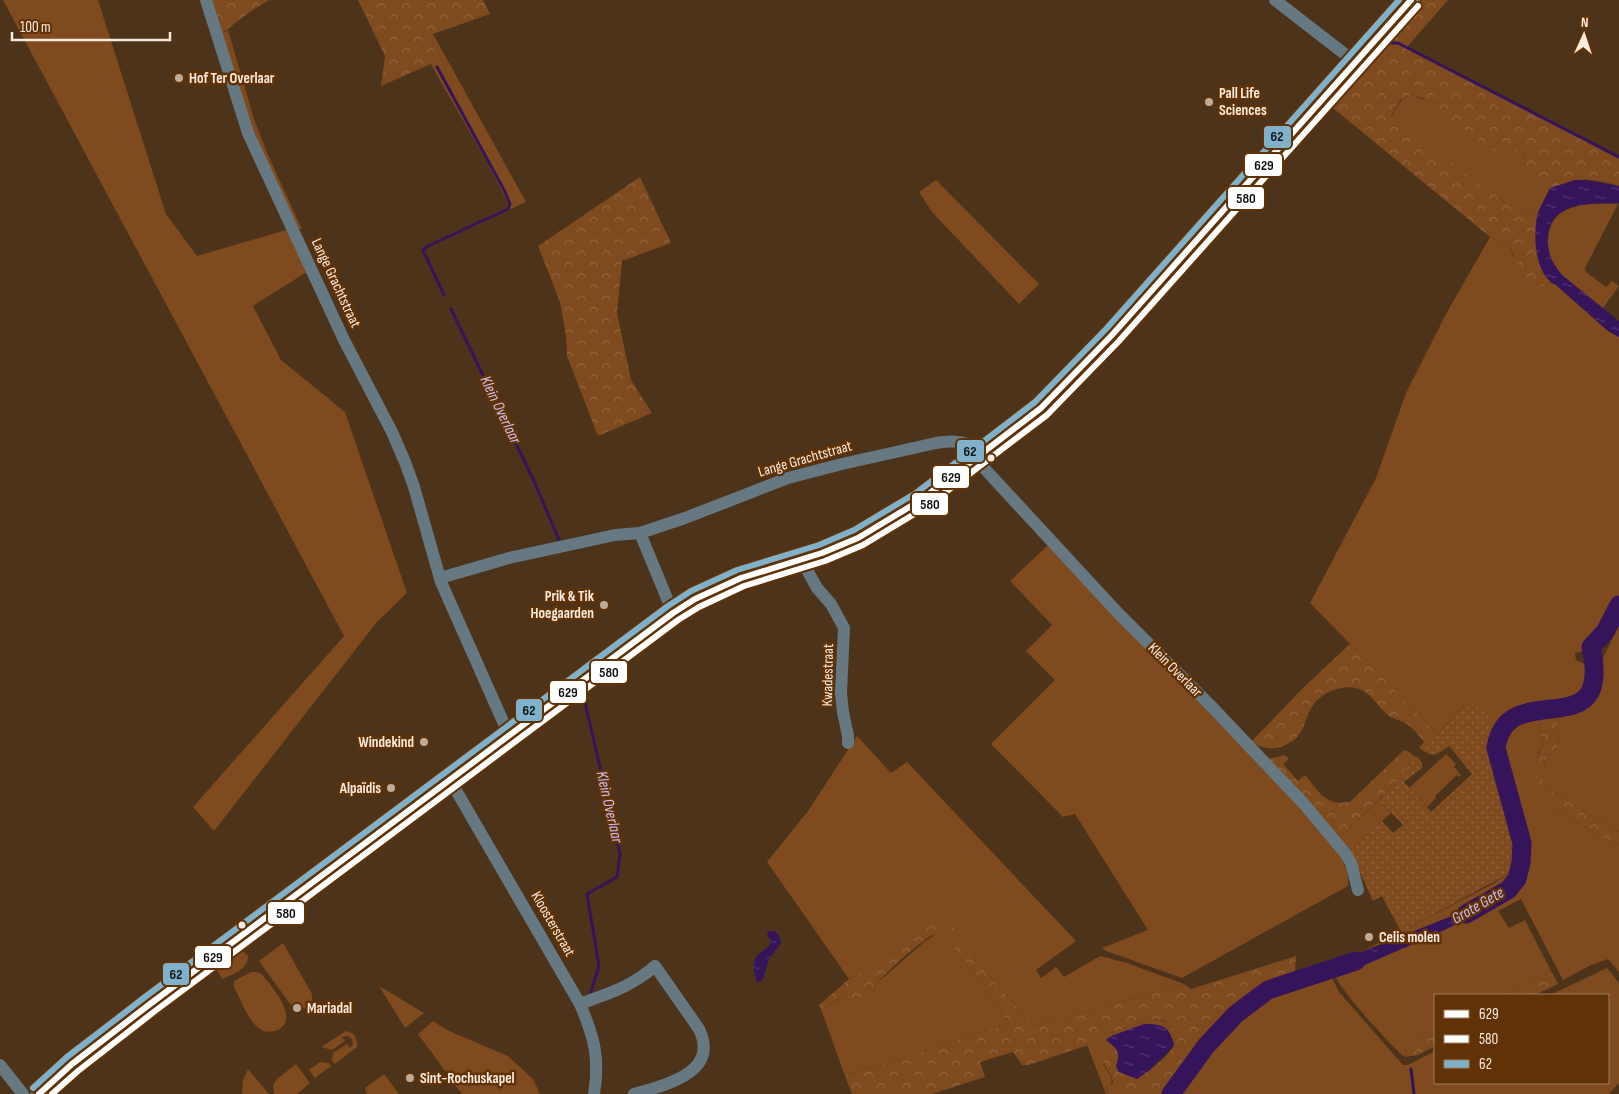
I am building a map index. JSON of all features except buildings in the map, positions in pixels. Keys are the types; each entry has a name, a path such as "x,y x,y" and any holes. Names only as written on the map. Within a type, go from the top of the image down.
{"main road":[{"path":"39,1094 72,1064 673,613 695,599 741,578 822,553 858,538 921,500 980,457 1040,408 1076,372 1411,0"}],"street":[{"name":"Lange Grachtstraat","path":"206,0 248,133 344,340 406,462 440,578 509,735"},
{"path":"1275,0 1355,62"},
{"name":"Lange Grachtstraat","path":"440,578 509,558 615,535 640,532 684,518 772,483 842,464 955,440 970,446 980,457"},
{"name":"Klein Overlaar","path":"980,457 983,468 1118,613 1211,706 1304,804 1346,853 1351,863 1358,890"},
{"path":"640,532 673,613"},
{"name":"Kwadestraat","path":"801,559 817,588 831,604 844,628 845,640 841,693 848,743"},
{"name":"Kloosterstraat","path":"450,780 580,1004 592,1033 596,1056 594,1094"},
{"path":"580,1004 640,979 655,966 699,1029 704,1038 705,1048 700,1063 680,1078 634,1094"},
{"path":"0,1065 24,1094"}],"green space":[{"path":"3,0 98,0 166,214 197,256 290,229 310,270 253,306 281,360 345,412 407,593 377,622 214,831 193,807 344,636"},
{"path":"211,0 269,0 221,34"},
{"path":"358,0 483,0 490,14 433,34 429,40 441,63 433,68 431,64 381,86 385,56"},
{"path":"1422,0 1448,0 1407,47 1619,159 1619,186 1598,181 1577,180 1551,188 1540,186 1534,183 1526,173 1524,159 1526,139 1516,152 1506,153 1492,150 1422,98 1411,95 1401,99 1391,116 1508,204 1537,216 1536,243 1538,258 1551,283 1540,287 1531,287 1519,268 1509,245 1490,237 1328,104"},
{"path":"228,30 254,119 268,155 302,229 298,229 248,122 221,34"},
{"path":"433,34 526,202 511,209 487,162 433,68 440,63 429,40"},
{"path":"1411,95 1527,138 1524,155 1527,170 1537,183 1550,188 1537,216 1508,204 1391,117 1402,99"},
{"path":"640,177 671,243 622,261 617,313 631,380 652,413 598,436 567,356 566,336 560,302 538,246"},
{"path":"936,180 1039,284 1019,304 932,212 919,192"},
{"path":"1618,204 1585,268 1586,272 1606,287 1612,281 1619,286 1603,308 1578,290 1561,274 1551,258 1548,239 1550,227 1564,211 1584,205"},
{"path":"1490,237 1509,245 1513,256 1540,287 1551,283 1556,285 1608,331 1619,337 1619,598 1600,631 1584,651 1575,653 1576,660 1587,665 1589,674 1584,688 1575,700 1520,709 1502,721 1496,731 1491,750 1518,849 1515,869 1511,879 1501,890 1465,910 1361,952 1489,886 1508,874 1512,852 1510,836 1484,740 1468,701 1438,734 1310,603 1376,478 1406,393 1447,312"},
{"path":"1048,545 1315,823 1343,860 1348,877 1348,886 1182,978 1102,948 1148,930 1075,814 1063,817 991,744 1055,680 1026,651 1052,625 1010,581"},
{"path":"1619,625 1619,832 1553,792 1543,780 1545,762 1559,744 1556,714 1575,714 1589,703 1594,694 1604,656"},
{"path":"1350,644 1438,734 1433,740 1424,742 1410,727 1384,712 1361,689 1350,687 1331,691 1320,698 1310,711 1300,733 1287,744 1281,747 1269,748 1257,745 1252,741 1304,687"},
{"path":"1468,701 1492,717 1484,740 1510,836 1512,852 1508,874 1401,932 1382,896 1373,901 1350,851 1382,821 1393,833 1403,825 1379,800 1397,782 1414,756 1421,760 1422,768 1404,782 1431,812 1472,774 1449,746 1441,752 1434,754 1419,748 1424,742 1433,740"},
{"path":"1540,714 1541,735 1544,741 1538,753 1538,798 1619,848 1619,972 1608,959 1589,966 1563,980 1521,899 1498,911 1509,928 1525,920 1551,971 1505,994 1434,994 1434,1029 1408,1042 1405,1057 1365,1016 1336,979 1333,972 1346,967 1351,968 1351,970 1436,934 1494,906 1516,890 1520,883 1527,849 1525,834 1499,745 1501,738 1509,727 1526,718"},
{"path":"1540,714 1556,714 1559,744 1545,762 1543,780 1553,792 1619,832 1619,848 1538,798 1534,777 1538,755 1544,741 1541,735"},
{"path":"857,736 891,773 907,762 1076,941 1036,970 1041,978 1056,967 1064,977 1100,956 1127,963 1184,984 1035,1026 994,981 945,917 849,979 767,862 808,811"},
{"path":"1404,750 1414,756 1397,782 1338,839 1269,759 1285,755 1289,759 1283,764 1298,781 1305,775 1324,797 1342,803 1351,801"},
{"path":"1446,754 1456,764 1454,767 1461,775 1459,777 1457,775 1435,796 1436,798 1427,807 1409,788"},
{"path":"1379,800 1391,813 1350,851 1338,839"},
{"path":"945,916 994,981 1035,1026 1184,984 1191,989 1296,956 1295,971 1275,978 1252,990 1198,1044 1161,1094 1109,1094 1106,1087 1111,1086 1113,1082 1100,1054 1102,1044 1106,1040 1117,1051 1116,1066 1119,1072 1136,1073 1153,1067 1167,1055 1176,1041 1171,1027 1163,1020 1151,1019 1107,1034 1091,1044 1029,1065 1022,1065 1013,1052 980,1062 985,1077 932,1094 852,1094 845,1076 1010,1023 943,934 935,934 930,937 896,964 878,982 867,1003 842,998 833,1002 822,1012 819,1005 849,979"},
{"path":"936,934 943,934 1010,1023 845,1076 822,1012 839,999 871,999 877,983 924,942"},
{"path":"283,943 312,994 312,1002 308,1007 301,1009 293,1008 259,961"},
{"path":"243,951 248,956 243,968 222,979 217,970"},
{"path":"1607,968 1619,983 1619,1083 1609,1094 1177,1094 1220,1037 1246,1011 1276,992 1325,978 1330,974 1339,992 1403,1065 1408,1065 1434,1052 1434,1084 1609,1084 1609,994 1552,994"},
{"path":"1551,971 1558,984 1537,994 1505,994"},
{"path":"251,972 262,974 282,1002 286,1018 284,1025 278,1030 267,1032 256,1026 234,987 234,981"},
{"path":"379,986 424,1013 405,1028"},
{"path":"1151,1019 1168,1024 1176,1040 1174,1046 1173,1039 1109,1037 1102,1044 1102,1060 1112,1079 1111,1086 1106,1087 1109,1094 1106,1094 1087,1045 1107,1034"},
{"path":"433,1021 449,1031 508,1056 533,1079 540,1094 462,1094 418,1034"},
{"path":"1434,1029 1434,1047 1418,1055 1405,1057 1408,1042"},
{"path":"346,1031 354,1034 357,1047 335,1064 332,1061 333,1053 347,1044 350,1048 353,1044 352,1039 348,1036 342,1037 345,1041 332,1050 321,1047"},
{"path":"320,1062 329,1063 331,1066 315,1078 309,1070"},
{"path":"296,1064 310,1083 297,1094 274,1094 273,1085 277,1079"},
{"path":"248,1069 269,1094 242,1094 243,1080"},
{"path":"385,1075 399,1094 367,1094 365,1088"}],"water":[{"path":"1575,180 1619,186 1619,203 1584,205 1564,211 1556,217 1550,226 1548,244 1550,254 1553,263 1562,275 1619,321 1619,337 1608,331 1549,280 1540,265 1537,255 1535,234 1537,217 1550,188"},
{"path":"1486,899 1494,906 1351,971 1351,968 1346,969 1345,967 1333,972 1330,965 1459,913"},
{"path":"768,931 774,931 779,935 781,943 769,959 762,981 757,982 754,970 755,961 758,955 770,945 771,940 767,935"},
{"path":"1321,962 1322,966 1326,966 1330,974 1325,978 1277,992 1275,978 1316,966"},
{"path":"1144,1024 1161,1026 1168,1030 1174,1046 1150,1070 1137,1079 1119,1072 1116,1066 1117,1051 1106,1040 1111,1036"}],"waterway":[{"path":"1388,43 1398,43 1619,157"},
{"path":"437,67 510,204 508,209 423,250 444,295"},
{"name":"Klein Overlaar","path":"451,309 534,481 559,540"},
{"name":"Grote Gete","path":"1466,914 1508,890 1517,879 1521,863 1522,843 1496,748 1504,727 1519,715 1574,705 1587,696 1594,678 1591,647 1605,632 1619,605"},
{"name":"Klein Overlaar","path":"583,694 620,854 617,877 587,894 599,966 591,992"},
{"name":"Grote Gete","path":"1171,1094 1206,1046 1236,1014 1268,990 1356,961"},
{"path":"1411,1069 1414,1094"}],"transit line":[{"name":"62","path":"33,1088 67,1057 145,997 668,606 691,591 737,570 819,545 854,530 916,493 1035,402 1106,329 1399,0"},
{"name":"629","path":"39,1094 72,1064 150,1004 673,613 695,599 741,578 822,553 858,538 921,500 1041,408 1112,335 1411,0"},
{"name":"580","path":"52,1094 78,1071 155,1011 678,620 699,607 744,586 825,561 863,545 926,507 1047,415 1119,341 1418,6"}],"place":[{"name":"Hof Ter Overlaar","path":"179,78"},
{"name":"Pall Life Sciences","path":"1209,102"},
{"name":"Prik & Tik Hoegaarden","path":"604,605"},
{"name":"Windekind","path":"424,742"},
{"name":"Alpaïdis","path":"391,788"},
{"name":"Celis molen","path":"1369,937"},
{"name":"Mariadal","path":"297,1008"},
{"name":"Sint-Rochuskapel","path":"410,1078"}]}
